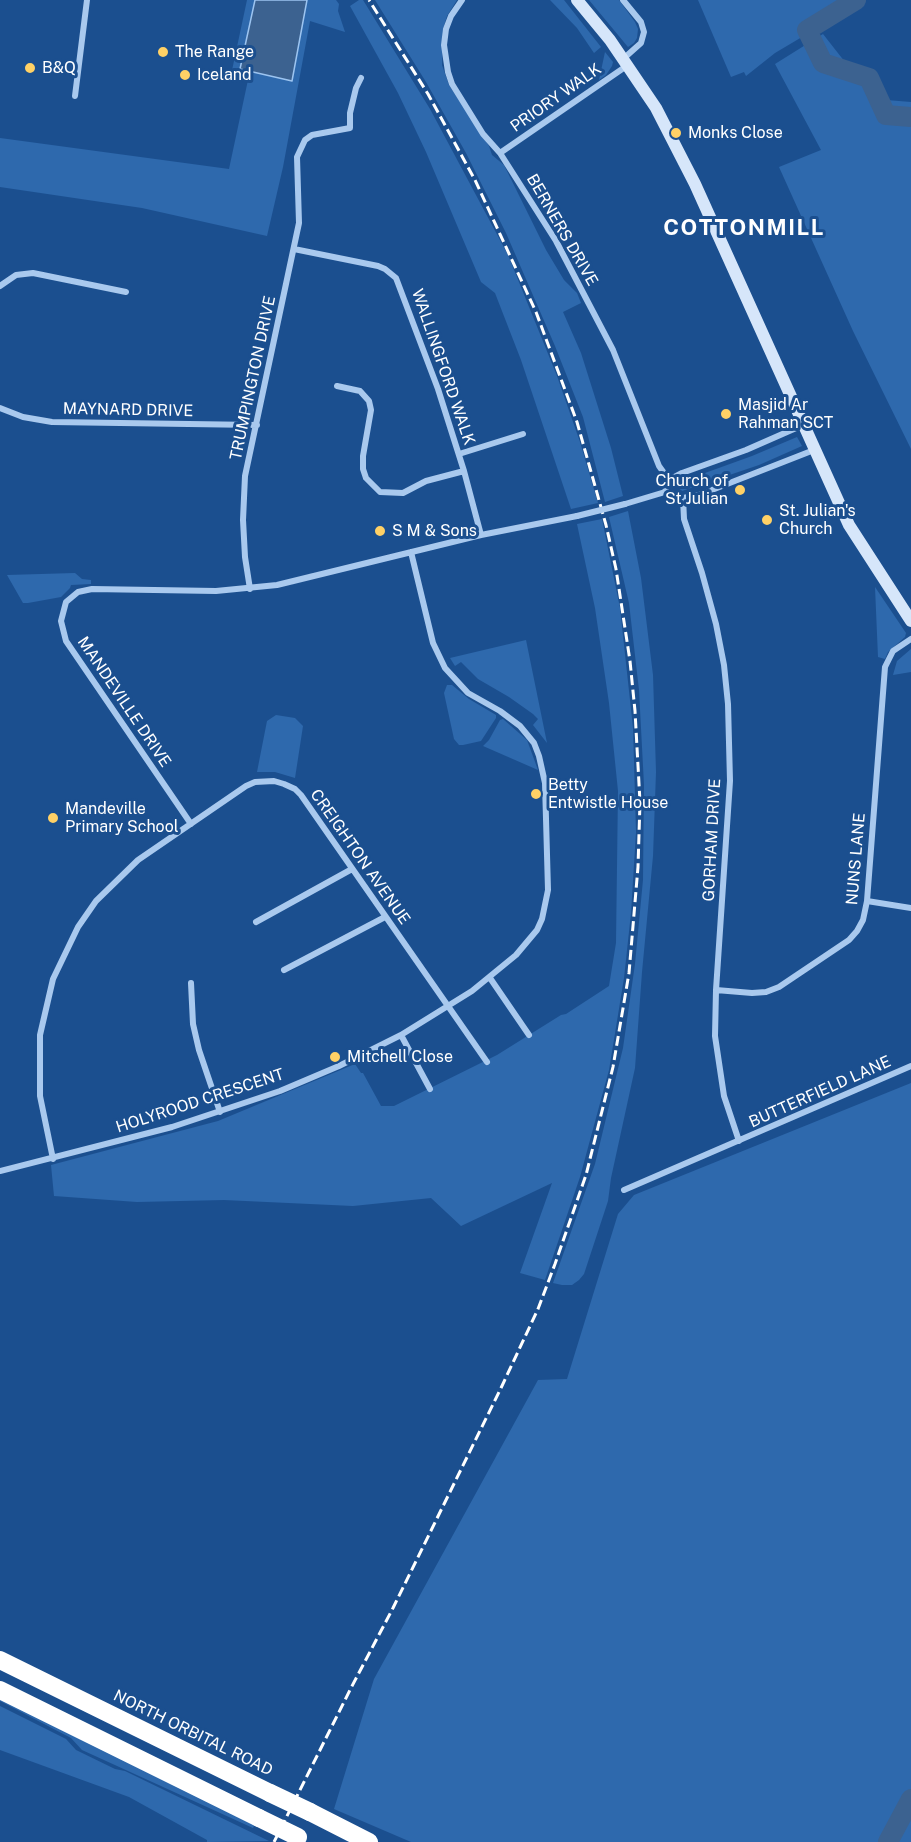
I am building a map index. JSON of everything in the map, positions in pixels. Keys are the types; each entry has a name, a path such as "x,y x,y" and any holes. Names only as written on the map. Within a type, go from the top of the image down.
{"highway":[{"name":"NORTH ORBITAL ROAD","path":"0,1660 369,1842"},
{"path":"0,1690 303,1839"}],"street":[{"path":"75,96 87,0"},
{"name":"BERNERS DRIVE","path":"462,0 446,29 444,45 452,84 483,134 500,153 556,241 613,350 658,466 669,480"},
{"path":"577,0 626,62 656,108 695,184 849,525 911,621"},
{"path":"623,0 641,22 644,32 641,43 626,62"},
{"name":"PRIORY WALK","path":"500,153 626,62"},
{"name":"TRUMPINGTON DRIVE","path":"250,589 243,520 245,476 294,249 300,210 297,157 305,140 312,135 350,128 350,113 361,78"},
{"name":"WALLINGFORD WALK","path":"294,249 378,266 396,278 438,389 481,535"},
{"path":"0,286 16,275 33,273 126,292"},
{"path":"337,386 360,391 369,401 371,410 363,469 366,478 380,492 403,493 426,481 464,471"},
{"name":"MAYNARD DRIVE","path":"0,408 23,417 52,422 257,425"},
{"path":"665,492 669,480 682,473 746,450 803,425"},
{"path":"459,454 523,434"},
{"path":"250,589 277,585 481,535 577,516 665,492 683,498 699,495 815,449"},
{"name":"GORHAM DRIVE","path":"683,498 682,514 716,624 724,665 728,705 730,781 715,1036 718,1065 727,1107 739,1142"},
{"name":"HOLYROOD CRESCENT","path":"0,1171 52,1159 220,1112 339,1066 401,1035 449,1007 490,978 527,943 542,919 548,890 545,783 539,756 528,735 511,718 468,693 445,668 434,643 411,552"},
{"name":"MANDEVILLE DRIVE","path":"191,824 66,641 61,621 63,611 66,602 78,592 92,589 216,591 250,589"},
{"name":"NUNS LANE","path":"716,990 752,993 766,992 779,987 849,940 863,920 867,901 885,667 893,651 911,639"},
{"name":"CREIGHTON AVENUE","path":"52,1159 40,1096 40,1035 53,979 78,927 96,901 138,860 255,782 274,781 294,789 301,795 487,1062"},
{"path":"256,922 352,869"},
{"path":"867,901 911,908"},
{"path":"284,970 385,916"},
{"path":"490,978 529,1035"},
{"path":"190,983 199,1050 220,1112"},
{"path":"401,1035 430,1089"},
{"name":"BUTTERFIELD LANE","path":"624,1190 911,1066"}],"shaded area":[{"path":"247,0 336,0 339,4 338,11 345,32 310,21 283,167 267,236 142,208 0,187 0,138 229,169 248,80 231,75"},
{"path":"255,0 307,0 292,81 240,69"},
{"path":"363,0 430,109 508,255 557,376 598,503 571,509 521,360 495,293 481,282 426,152 398,93 350,6"},
{"path":"375,0 457,0 447,16 443,29 442,65 449,85 489,146 492,155 504,165 546,250 564,280 577,293 581,303 563,312 581,353 611,448 623,496 605,502 583,417 506,233 466,153 426,82"},
{"path":"550,0 564,0 601,47 594,53 577,28"},
{"path":"589,0 619,0 638,29 634,43 628,47"},
{"path":"698,0 852,0 806,29 807,34 775,53 746,76 744,72 731,77"},
{"path":"823,34 874,99 911,102 911,449 853,331 779,167 821,150 775,64"},
{"path":"605,52 613,62 606,75 599,80"},
{"path":"797,437 802,446 759,465 682,491 678,488 680,482"},
{"path":"628,511 641,578 653,675 656,772 653,856 635,1068 608,1201 584,1274 572,1285 562,1285 553,1283 595,1164 623,1048 635,964 643,880 644,785 639,690 629,603 609,517"},
{"path":"602,519 620,608 633,728 636,832 631,913 624,978 609,1070 580,1177 545,1280 520,1273 552,1183 461,1226 431,1198 353,1206 224,1200 137,1202 54,1196 51,1165 218,1121 355,1064 363,1073 381,1106 394,1106 497,1055 609,986 616,943 618,791 609,703 595,608 577,524"},
{"path":"75,573 82,579 91,580 91,584 71,585 61,597 28,603 23,603 7,575"},
{"path":"875,587 906,633 905,637 888,652 885,659 878,657"},
{"path":"526,640 547,743 533,725 538,719 533,714 478,679 461,662 455,666 450,658"},
{"path":"911,649 911,672 893,675 897,661"},
{"path":"447,685 452,685 469,699 496,715 481,741 459,745 454,739 444,693"},
{"path":"276,715 295,718 303,726 295,778 275,772 257,772 267,721"},
{"path":"503,719 527,740 538,770 483,746 500,720"},
{"path":"911,1083 911,1842 411,1842 334,1809 374,1679 538,1380 567,1379 618,1214 634,1195"},
{"path":"0,1696 255,1823 253,1828 82,1750 71,1738 0,1701"},
{"path":"0,1706 66,1739 76,1750 115,1769 125,1771 269,1841 207,1842 129,1797 0,1750"}],"waterway":[{"path":"856,0 807,30 823,63 869,78 886,115 911,117"},
{"path":"888,1842 911,1799"}],"railway":[{"path":"274,1842 501,1388 538,1309 555,1264 586,1175 613,1067 629,973 638,867 640,802 630,661 616,569 577,422 536,312 475,180 428,94 369,0"}],"place":[{"name":"The Range","path":"163,52"},
{"name":"B&Q","path":"30,68"},
{"name":"Iceland","path":"185,75"},
{"name":"Monks Close","path":"676,133"},
{"name":"Masjid Ar Rahman SCT","path":"726,414"},
{"name":"Church of St Julian","path":"740,490"},
{"name":"St. Julian's Church","path":"767,520"},
{"name":"S M & Sons","path":"380,531"},
{"name":"Betty Entwistle House","path":"536,794"},
{"name":"Mandeville Primary School","path":"53,818"},
{"name":"Mitchell Close","path":"335,1057"}],"district":[{"name":"COTTONMILL","path":"744,228"}]}
